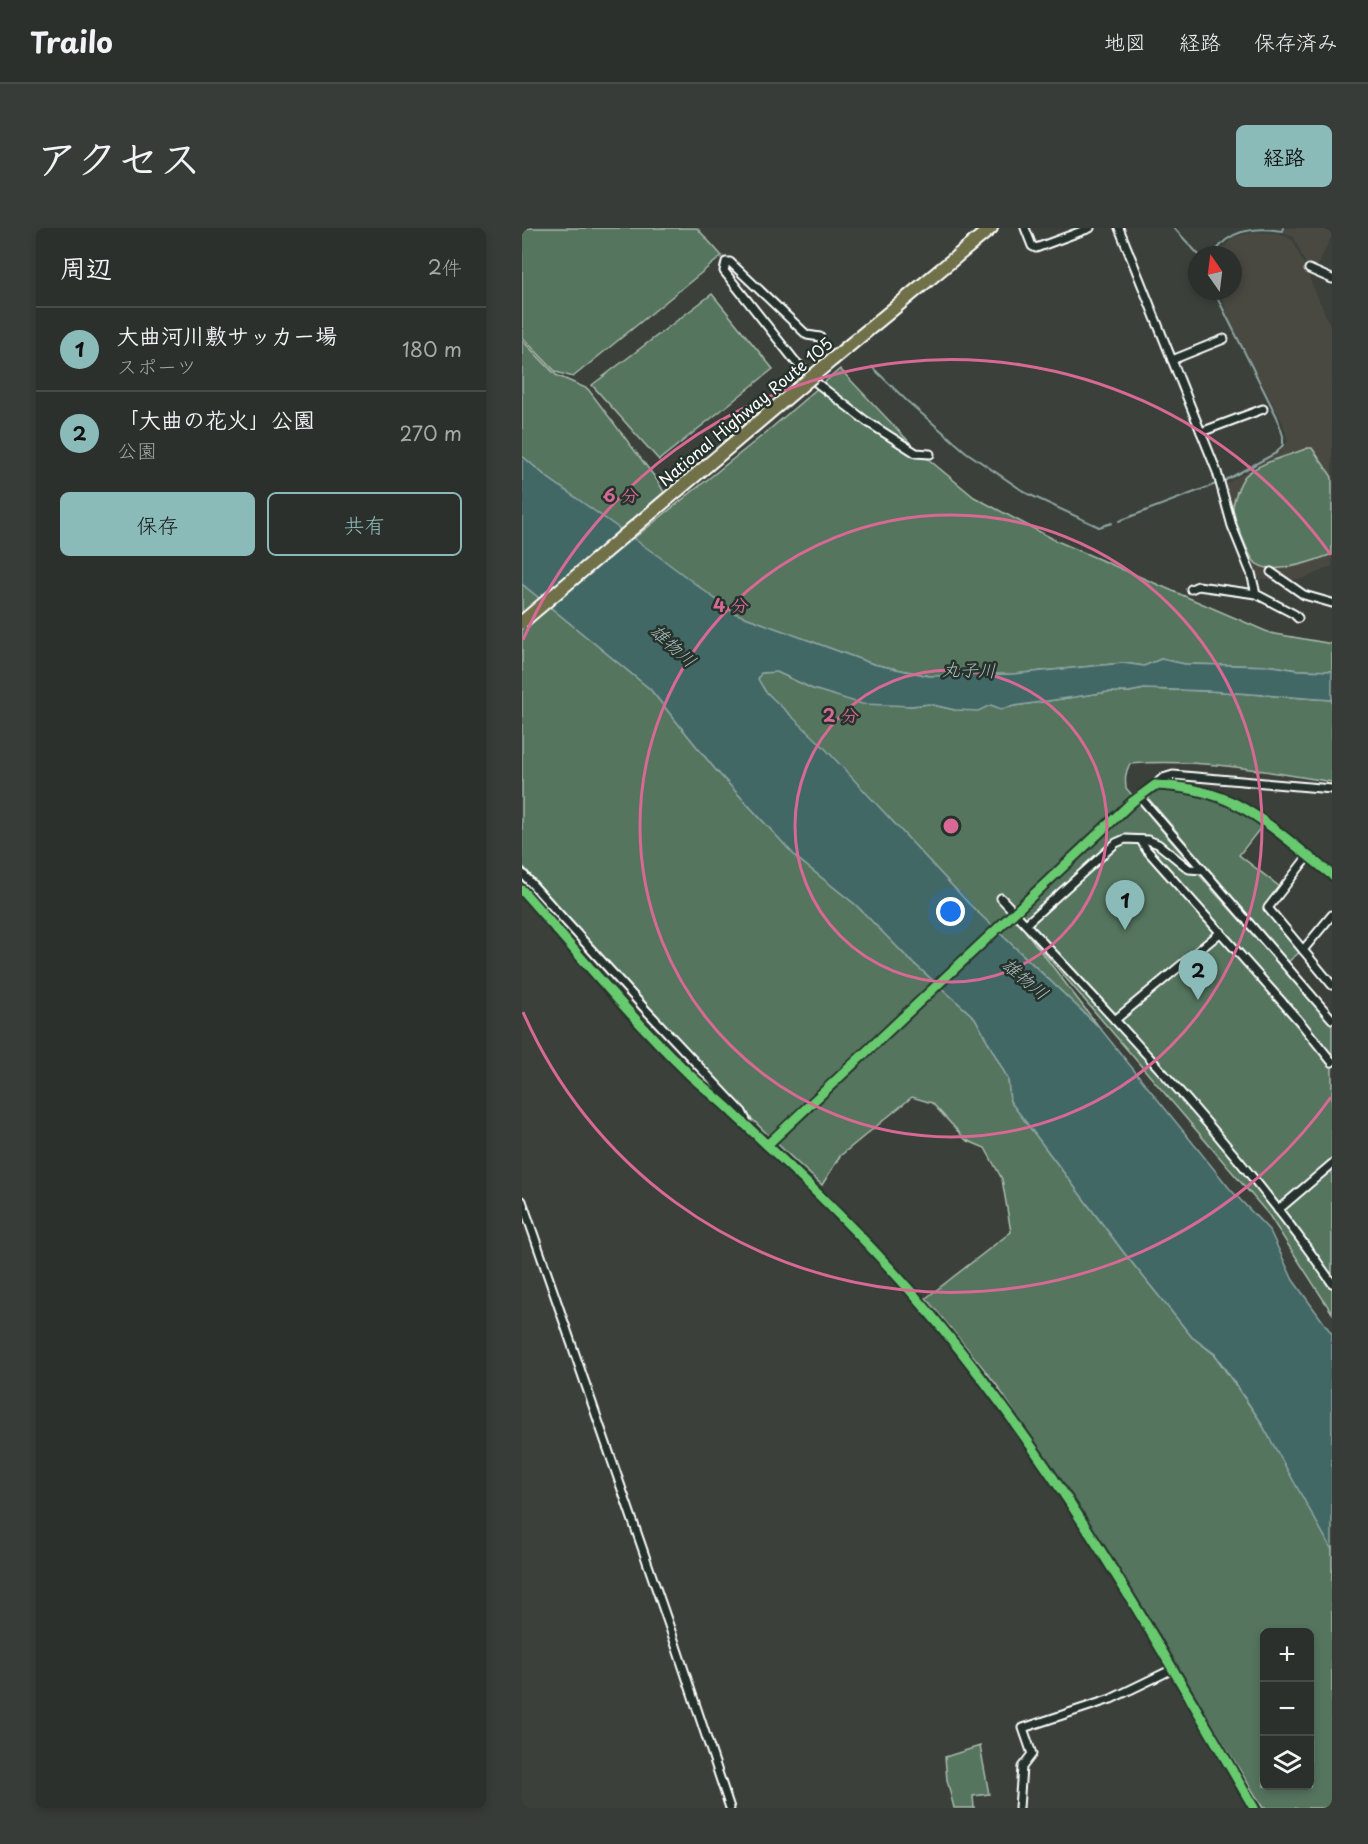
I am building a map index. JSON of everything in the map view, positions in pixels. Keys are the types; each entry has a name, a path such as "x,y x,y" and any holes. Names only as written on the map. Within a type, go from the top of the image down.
{"highway":[{"name":"National Highway Route 105","path":"522,622 991,228"}],"street":[{"path":"1025,228 1032,246 1036,249 1090,228"},
{"path":"1119,228 1217,472 1232,526 1251,573 1256,594"},
{"path":"820,337 807,335 730,262 726,262 724,272 795,361 818,384 866,421 916,453 930,454"},
{"path":"1310,269 1332,279"},
{"path":"1172,360 1224,339"},
{"path":"1201,432 1263,409"},
{"path":"1271,572 1304,595 1332,603"},
{"path":"1191,589 1198,586 1256,594 1298,618"},
{"path":"769,1142 1132,802 1163,778 1173,775 1332,789"},
{"path":"1155,785 1207,794 1229,801 1246,810 1332,874"},
{"path":"1139,796 1332,1019"},
{"path":"1026,924 1116,843 1125,840 1141,840 1158,844 1190,869 1203,870"},
{"path":"1141,840 1146,849 1300,1022 1332,1062"},
{"path":"1308,856 1268,908 1332,985"},
{"path":"522,873 646,1011 742,1112 749,1128"},
{"path":"522,890 689,1074 749,1128 769,1142 871,1248 935,1320 992,1390 1078,1517 1173,1669 1254,1808"},
{"path":"1001,898 1157,1065 1278,1210 1332,1283"},
{"path":"1304,950 1332,915"},
{"path":"1115,1020 1221,932"},
{"path":"1278,1210 1332,1164"},
{"path":"522,1201 730,1808"},
{"path":"1019,1808 1022,1767 1032,1754 1023,1728 1111,1699 1173,1669"}],"shaded area":[{"path":"1285,228 1332,228 1332,235 1316,269 1306,265 1294,237 1283,232"},
{"path":"1254,232 1274,233 1293,241 1332,330 1332,566 1305,578 1261,579 1255,576 1231,513 1225,487 1229,482 1281,452 1288,441 1283,423 1231,323 1222,300 1242,300 1242,246 1225,246 1234,237"}],"green space":[{"path":"522,228 697,228 722,256 573,377 556,372 522,337"},
{"path":"712,294 773,369 659,460 592,385"},
{"path":"522,340 556,375 588,389 664,492 620,530 548,478 522,456"},
{"path":"840,369 916,449 974,497 1057,541 1270,633 1332,644 1332,671 1298,670 1273,666 1185,664 1161,659 1144,666 1123,663 1013,674 929,676 873,664 734,613 633,539 763,435"},
{"path":"1312,448 1332,477 1332,554 1294,566 1264,567 1254,561 1239,530 1233,510 1237,493 1243,479 1250,471"},
{"path":"522,584 650,689 715,769 797,858 856,905 908,958 975,1018 1008,1079 1010,1101 1125,1254 1192,1337 1214,1354 1259,1419 1332,1547 1332,1808 1263,1808 1116,1568 996,1384 926,1298 1011,1232 1002,1179 985,1148 966,1140 932,1103 912,1097 840,1156 822,1185 743,1110 630,989 522,865"},
{"path":"777,672 813,689 911,706 929,704 955,710 991,705 1002,709 1108,692 1144,689 1209,691 1332,700 1332,782 1206,764 1155,763 1130,764 1126,773 1126,788 1214,892 1291,975 1332,1025 1332,1313 1269,1215 1022,927 1100,1028 969,904 765,691 758,680 760,673"},
{"path":"1158,789 1201,796 1225,804 1262,826 1239,855 1280,887 1264,908 1300,952 1288,962 1149,799 1149,795"},
{"path":"980,1746 989,1794 973,1796 974,1808 954,1808 947,1780 945,1757"}],"water":[{"name":"雄物川","path":"522,456 548,478 734,613 873,664 929,676 1013,674 1123,663 1144,666 1161,659 1185,664 1273,666 1297,670 1332,671 1332,700 1209,691 1144,689 1108,692 1001,709 991,705 978,711 955,710 929,704 911,706 862,704 813,689 777,672 761,673 758,679 765,691 820,743 969,904 1100,1028 1230,1189 1270,1231 1293,1280 1332,1334 1332,1550 1259,1419 1215,1354 1192,1337 1125,1254 1010,1101 1008,1079 975,1018 908,958 856,905 797,858 715,769 650,689 522,584"}],"waterway":[{"path":"1174,228 1191,246"},
{"path":"1220,246 1239,233 1260,229 1282,231 1283,228"},
{"path":"1218,300 1277,417 1283,436 1283,445 1276,453 1224,481"},
{"path":"872,367 966,452 1026,493 1099,527 1112,523"},
{"path":"1119,521 1216,484"}],"cycle path":[{"path":"767,1145 1132,802 1155,785 1201,792 1240,806 1254,814 1332,875"},
{"path":"522,890 668,1053 839,1215 937,1322 1025,1437 1106,1558 1254,1808"}],"place":[{"name":"大曲河川敷サッカー場","path":"1125,930"},
{"name":"「大曲の花火」公園","path":"1198,1000"}],"water label":[{"name":"丸子川","path":"969,669"}]}
